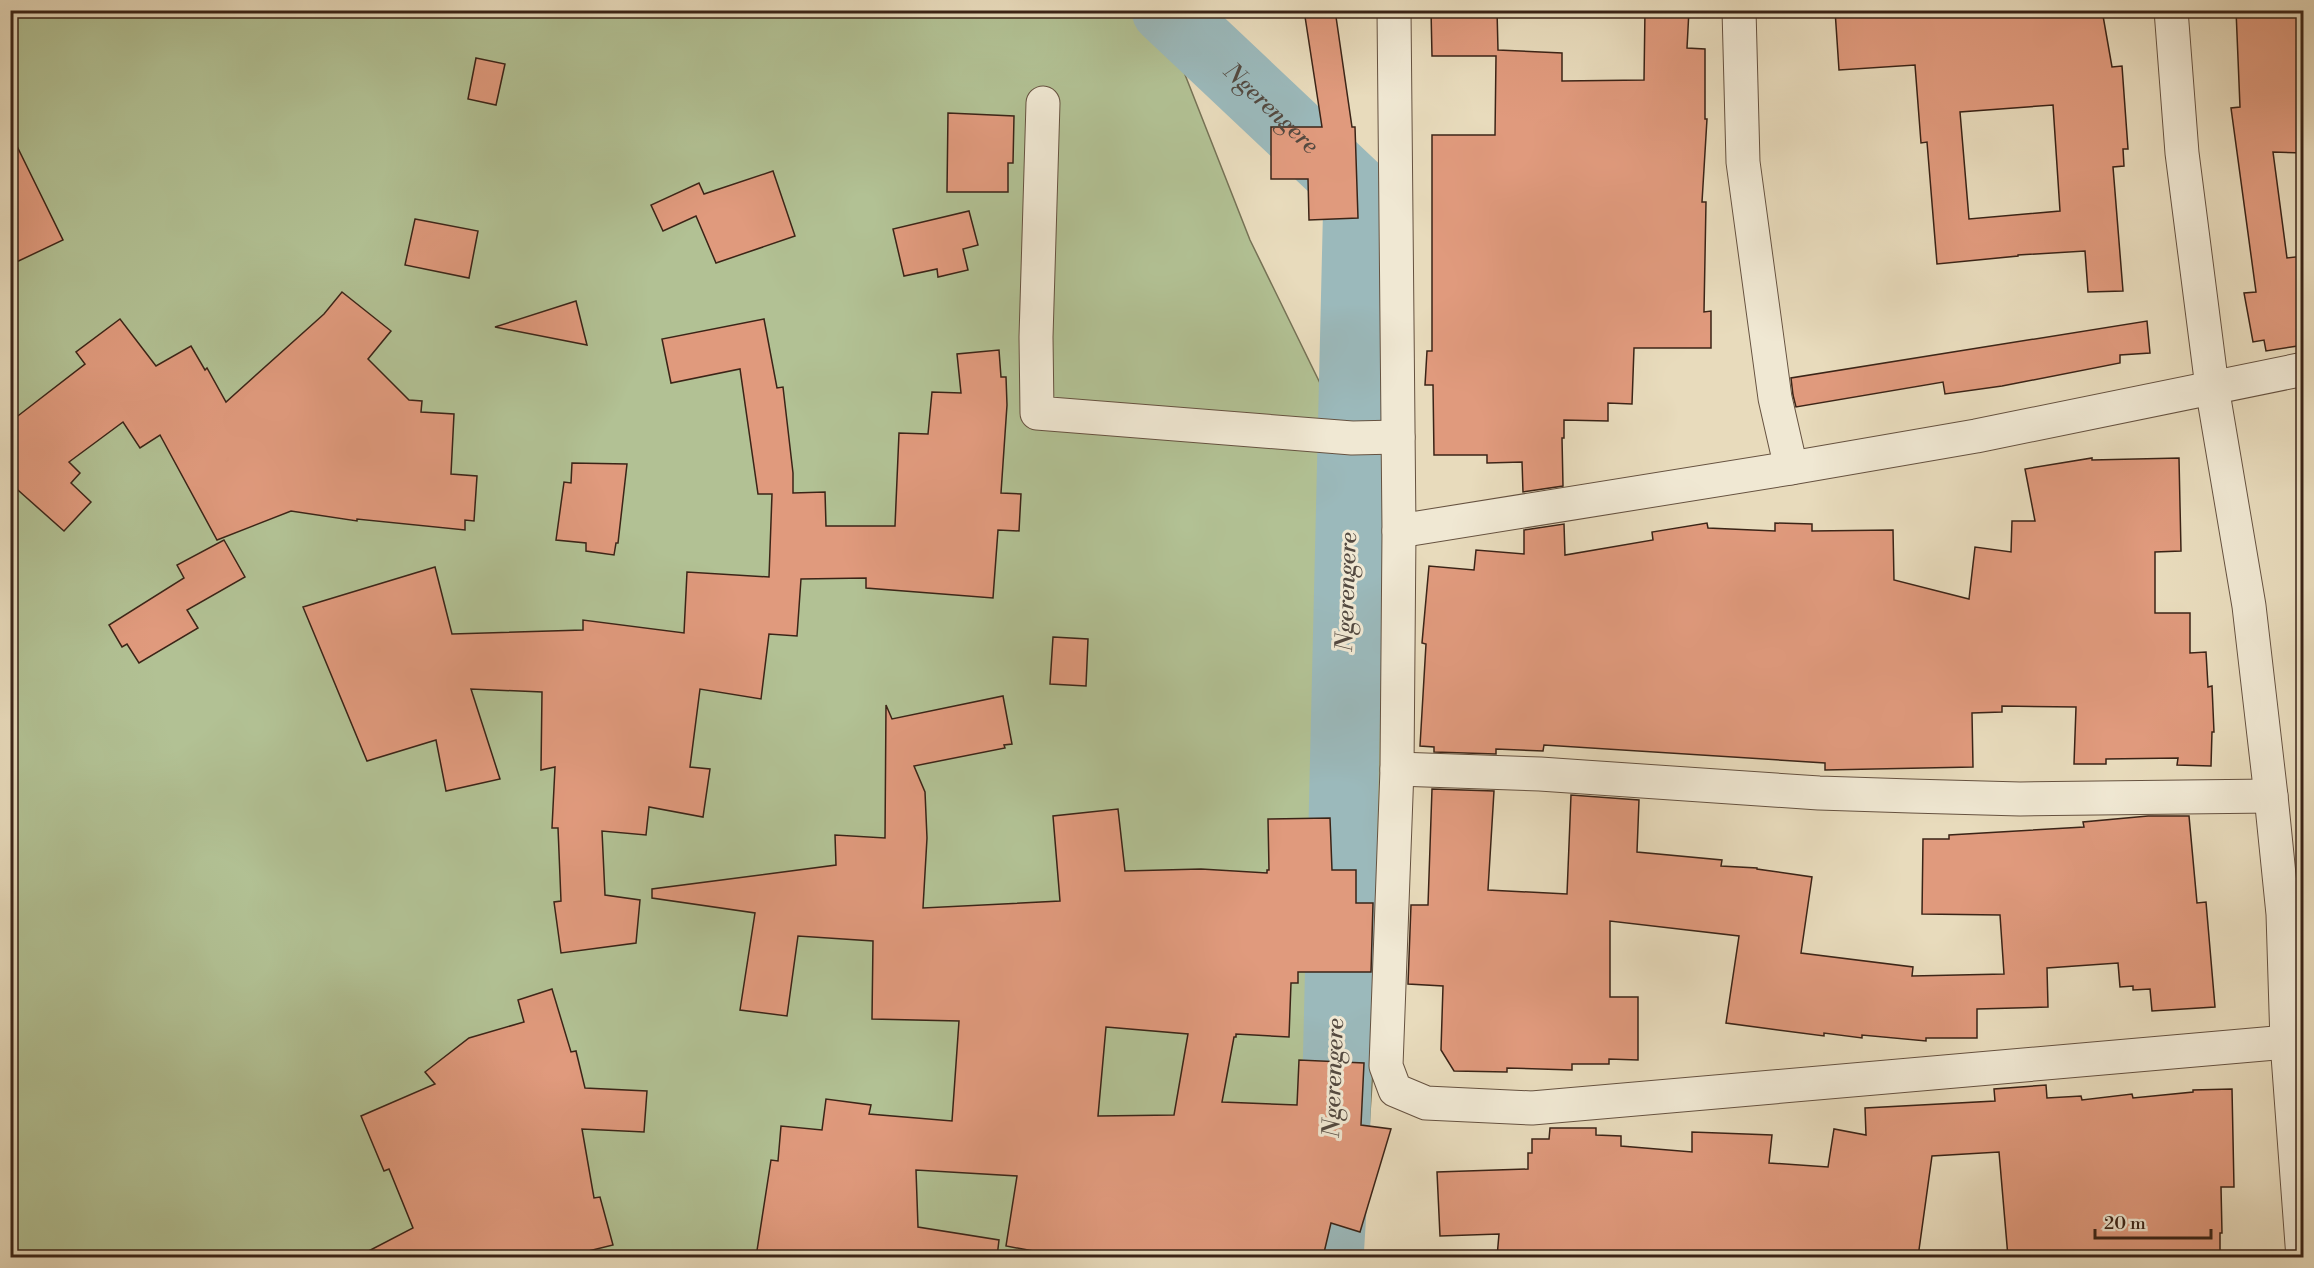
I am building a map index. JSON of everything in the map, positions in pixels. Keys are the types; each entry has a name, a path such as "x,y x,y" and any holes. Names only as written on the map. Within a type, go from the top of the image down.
{"street":[{"path":"1394,10 1399,531 1397,769 1386,1066 1395,1090 1426,1103 1532,1108 2288,1042"},
{"path":"1739,10 1743,162 1775,398 1791,468"},
{"path":"2171,10 2182,153 2212,387 2249,606 2271,796 2283,914 2288,1042 2303,1257"},
{"path":"1043,103 1036,337 1037,413 1352,438 1398,437"},
{"path":"1399,531 1976,436 2304,369"},
{"path":"1397,769 1540,774 1819,793 1911,796 2020,799 2271,796"}],"green space":[{"path":"10,11 1160,11 1250,240 1408,563 1360,1257 11,1257"}],"building":[{"path":"1304,10 1335,10 1352,127 1355,127 1358,218 1309,220 1308,179 1271,179 1271,127 1322,127"},
{"path":"1431,10 1497,10 1498,50 1562,53 1562,81 1644,80 1645,10 1689,10 1687,48 1705,49 1705,119 1707,119 1702,202 1706,202 1704,312 1711,311 1711,348 1634,348 1632,404 1608,403 1608,421 1564,420 1563,486 1523,492 1522,462 1487,463 1487,455 1434,455 1433,385 1425,385 1427,351 1432,351 1432,135 1495,135 1496,56 1432,56"},
{"path":"1835,10 2102,10 2112,67 2122,66 2128,149 2123,149 2124,166 2113,167 2123,291 2088,292 2085,251 2018,255 1937,264 1927,142 1921,143 1915,65 1839,70","holes":["2053,105 2060,211 1969,219 1960,112"]},
{"path":"2236,10 2304,10 2304,153 2273,152 2287,258 2304,256 2304,345 2266,351 2264,340 2253,342 2244,293 2256,292 2231,108 2240,107"},
{"path":"476,58 505,64 496,105 468,99"},
{"path":"948,113 1014,116 1013,163 1008,163 1008,192 947,192"},
{"path":"10,132 63,240 10,265"},
{"path":"773,171 795,236 716,263 696,216 663,231 651,205 699,183 704,194"},
{"path":"969,211 978,245 963,249 968,270 938,277 937,269 904,276 893,229"},
{"path":"415,219 478,231 469,278 405,265"},
{"path":"342,292 391,331 368,359 409,400 422,401 421,412 454,414 451,474 477,476 474,521 465,520 465,530 357,519 357,521 291,511 217,540 160,435 140,448 123,422 69,462 80,473 71,483 91,502 64,531 10,483 10,422 85,364 76,352 120,319 156,366 191,346 205,370 207,368 226,402 324,314"},
{"path":"576,301 587,345 495,327"},
{"path":"764,319 777,388 783,387 793,473 793,493 825,492 826,526 895,526 899,433 928,434 932,392 961,393 957,354 999,350 1001,377 1006,377 1007,405 1001,493 1021,494 1019,531 998,530 993,598 866,588 866,578 801,579 797,636 769,634 761,699 700,689 690,767 710,769 703,817 649,807 646,835 602,831 605,895 640,900 636,943 561,953 554,902 561,901 558,828 552,828 555,767 541,770 542,692 471,689 500,779 446,791 436,740 367,761 303,607 435,567 452,634 583,630 583,620 684,633 687,572 769,577 772,494 758,494 740,369 671,383 662,339"},
{"path":"2147,321 2150,353 2120,355 2120,363 2002,386 1945,394 1943,382 1796,407 1793,395 1791,378"},
{"path":"2092,458 2092,460 2179,458 2181,551 2155,552 2155,613 2190,613 2190,653 2206,652 2208,687 2212,686 2214,732 2212,732 2211,766 2177,765 2178,758 2106,759 2106,764 2074,764 2076,707 2002,706 2002,712 1972,713 1973,767 1825,770 1825,763 1544,745 1543,751 1496,749 1496,754 1434,752 1434,747 1420,746 1426,644 1422,643 1429,566 1474,570 1476,550 1524,554 1524,530 1564,524 1565,555 1653,540 1652,532 1707,523 1708,528 1775,531 1775,523 1812,524 1812,531 1893,530 1894,580 1969,599 1975,547 2011,552 2012,521 2035,521 2025,469"},
{"path":"572,463 627,464 618,543 616,543 614,555 586,551 586,543 556,540 564,482 571,483"},
{"path":"224,540 245,577 187,610 198,628 139,663 127,644 122,647 109,625 184,578 177,565"},
{"path":"1053,637 1088,639 1086,686 1050,684"},
{"path":"1003,696 1012,744 1004,745 1005,748 914,766 925,792 927,838 923,908 1060,901 1053,816 1118,809 1125,871 1201,869 1267,873 1269,870 1268,819 1330,818 1332,870 1356,870 1356,903 1373,903 1371,972 1298,972 1298,983 1291,983 1289,1037 1236,1034 1222,1102 1297,1105 1299,1060 1364,1063 1361,1125 1391,1129 1360,1232 1331,1223 1323,1257 1066,1257 1006,1246 1017,1176 916,1170 918,1227 999,1240 997,1257 756,1257 771,1160 778,1161 781,1126 822,1130 826,1099 871,1105 869,1114 952,1121 959,1021 872,1019 873,941 798,936 787,1016 740,1010 755,913 652,898 652,889 836,865 835,835 885,838 886,705 892,719","holes":["1106,1027 1188,1034 1174,1115 1098,1116"]},
{"path":"1432,789 1494,791 1488,890 1567,894 1571,795 1639,800 1637,852 1722,860 1721,866 1757,868 1812,877 1801,953 1913,967 1912,976 2004,974 2000,915 1922,914 1923,839 1949,839 1949,835 2084,827 2083,822 2148,816 2189,816 2197,903 2206,902 2215,1007 2152,1011 2150,989 2133,990 2133,986 2120,987 2118,963 2047,968 2048,1007 1977,1009 1977,1038 1926,1038 1926,1041 1862,1035 1862,1038 1824,1033 1824,1036 1726,1023 1739,936 1610,921 1610,997 1638,997 1638,1060 1609,1059 1609,1064 1572,1064 1572,1070 1507,1068 1507,1072 1454,1071 1441,1050 1443,986 1408,984 1411,905 1428,905"},
{"path":"552,989 571,1052 576,1051 585,1088 647,1091 644,1132 582,1129 594,1198 600,1197 613,1245 564,1257 357,1257 413,1228 389,1169 384,1171 361,1116 435,1084 425,1072 469,1038 524,1022 518,1000"},
{"path":"2046,1085 2047,1098 2081,1096 2082,1100 2132,1094 2133,1098 2193,1092 2193,1090 2232,1089 2234,1187 2221,1187 2220,1257 2008,1257 1999,1152 1932,1156 1918,1257 1497,1257 1499,1234 1440,1236 1437,1172 1528,1169 1528,1153 1532,1153 1532,1139 1549,1139 1550,1128 1596,1128 1596,1135 1621,1136 1621,1146 1692,1152 1692,1132 1772,1135 1769,1163 1828,1167 1834,1129 1866,1135 1865,1108 1995,1101 1994,1089"}],"waterway":[{"name":"Ngerengere","path":"1166,10 1358,191 1335,1161 1329,1258"}]}
